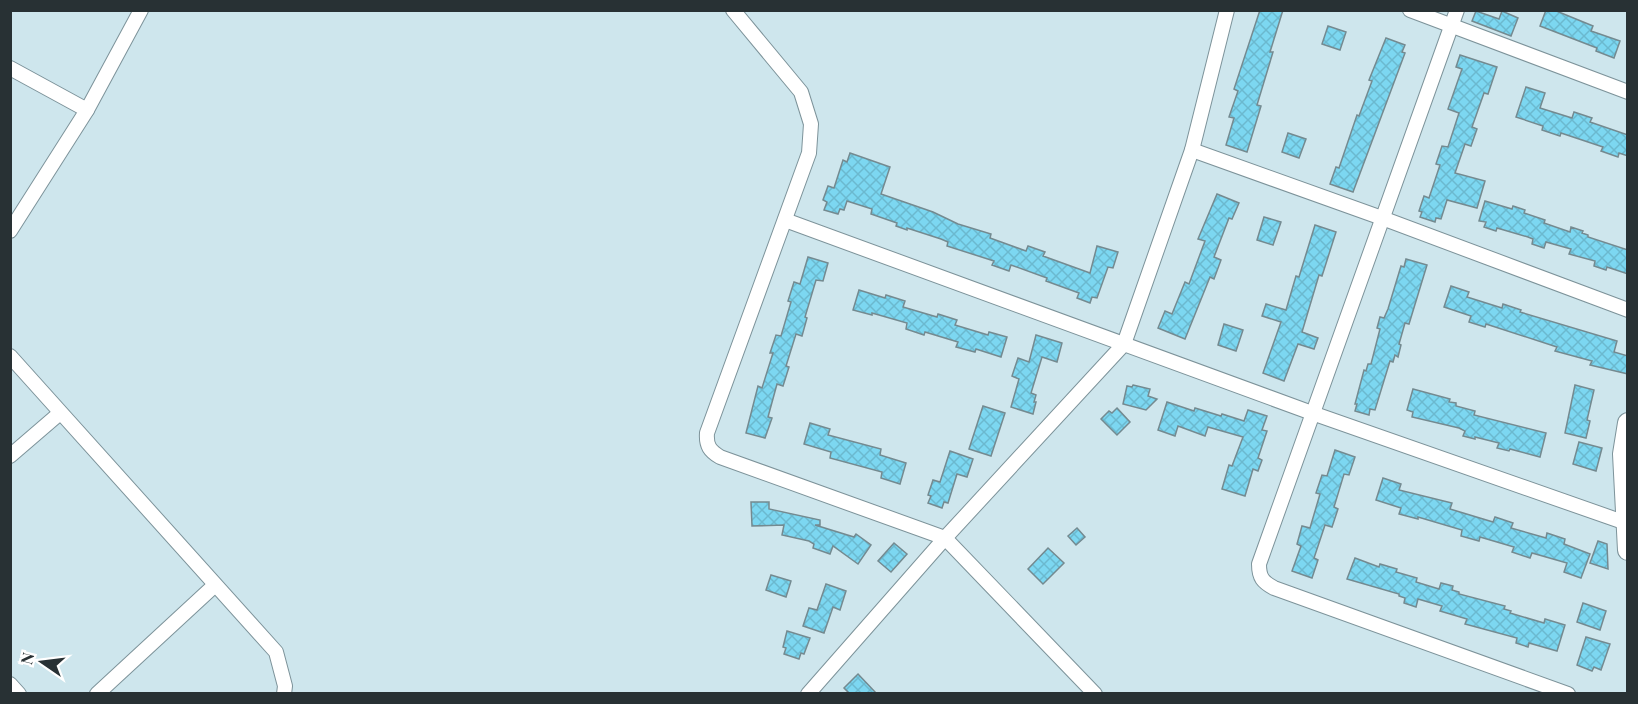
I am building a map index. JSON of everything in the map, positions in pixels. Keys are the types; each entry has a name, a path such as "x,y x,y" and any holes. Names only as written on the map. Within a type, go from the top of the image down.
{"main road":[{"path":"1628,423 1623,454 1628,550"}],"street":[{"path":"10,231 87,110 141,10"},
{"path":"733,10 801,92 811,124 809,153 707,433 706,442 711,451 720,457 945,538 1095,693"},
{"path":"808,693 945,538 1124,344 1192,150 1227,10"},
{"path":"1410,10 1628,92"},
{"path":"1457,10 1312,413 1260,564 1259,575 1264,582 1274,588 1568,693"},
{"path":"10,68 87,110"},
{"path":"1192,150 1628,310"},
{"path":"786,220 1312,413 1626,523"},
{"path":"10,356 276,652 285,686 284,693"},
{"path":"10,456 60,413"},
{"path":"98,693 215,585"},
{"path":"10,684 19,693"}],"building":[{"path":"1260,10 1283,10 1270,52 1273,52 1257,105 1261,106 1247,152 1226,145 1234,118 1229,117 1238,91 1234,89"},
{"path":"1546,10 1554,10 1593,26 1591,31 1620,41 1614,58 1596,51 1597,48 1540,26"},
{"path":"1476,11 1499,19 1502,11 1518,18 1511,36 1472,21"},
{"path":"1328,26 1346,32 1340,50 1322,44"},
{"path":"1386,38 1405,45 1402,52 1405,53 1353,192 1330,184 1336,167 1339,168 1357,115 1359,116 1372,81 1369,80"},
{"path":"1460,55 1497,67 1488,94 1484,93 1472,127 1477,129 1471,146 1465,144 1455,173 1485,181 1477,208 1447,200 1441,219 1436,218 1435,222 1420,217 1422,212 1419,211 1424,196 1429,198 1440,165 1436,164 1442,146 1448,147 1459,113 1448,109 1462,69 1456,67"},
{"path":"1526,87 1545,93 1540,108 1572,118 1574,112 1592,118 1590,122 1628,135 1628,156 1619,153 1618,157 1601,151 1603,147 1561,133 1560,136 1542,130 1543,126 1516,117"},
{"path":"1288,133 1306,139 1299,158 1282,152"},
{"path":"850,153 890,167 881,194 933,212 958,224 991,234 990,238 1026,251 1028,246 1045,252 1043,256 1090,273 1097,246 1118,252 1113,268 1108,267 1097,298 1092,297 1090,303 1077,298 1079,293 1046,281 1047,278 1011,265 1009,271 992,265 994,261 947,246 948,242 941,239 896,226 897,223 871,214 872,209 847,201 844,210 840,209 838,214 824,210 827,202 823,200 828,186 834,188 843,160 847,162"},
{"path":"1217,194 1239,203 1232,219 1229,218 1214,257 1221,260 1214,279 1210,277 1185,339 1158,328 1165,311 1172,314 1185,282 1189,284 1205,241 1198,239"},
{"path":"1485,201 1512,209 1513,206 1525,210 1524,213 1545,220 1544,223 1570,232 1571,227 1583,231 1582,233 1588,237 1628,250 1628,274 1607,267 1606,270 1594,266 1595,261 1569,254 1571,249 1546,242 1544,248 1532,244 1533,239 1528,237 1497,228 1496,231 1484,227 1486,222 1479,221"},
{"path":"1264,217 1281,222 1273,245 1257,240"},
{"path":"1315,225 1336,232 1322,276 1319,275 1302,332 1318,338 1314,349 1298,344 1284,381 1263,373 1281,322 1262,316 1266,304 1286,310"},
{"path":"808,257 828,263 823,281 816,280 802,336 796,334 786,366 789,367 783,386 777,384 768,417 772,418 765,438 746,433 758,386 762,388 773,353 770,353 776,335 781,336 794,282 800,284"},
{"path":"1406,259 1427,265 1409,324 1405,323 1398,357 1395,355 1393,362 1390,361 1375,410 1370,409 1369,415 1355,411 1364,370 1366,371 1368,364 1371,364 1380,329 1377,328 1380,317 1384,318 1401,266 1404,267"},
{"path":"1451,286 1469,292 1467,297 1502,308 1503,304 1521,310 1520,312 1617,341 1614,352 1628,356 1628,374 1590,365 1592,361 1555,351 1557,347 1486,324 1485,327 1469,322 1471,316 1444,307"},
{"path":"859,290 905,301 903,307 957,320 955,325 988,335 989,332 1007,337 1001,357 976,349 975,352 956,347 958,342 906,329 907,323 853,310"},
{"path":"1224,324 1243,330 1236,351 1218,345"},
{"path":"1036,335 1062,343 1057,362 1042,357 1031,393 1036,395 1033,414 1011,407 1019,379 1012,376 1018,358 1029,362"},
{"path":"1133,385 1150,389 1148,396 1157,399 1146,410 1123,404 1127,386 1132,387"},
{"path":"1575,385 1594,390 1587,420 1590,421 1586,438 1565,433"},
{"path":"1413,389 1450,399 1449,402 1456,403 1456,406 1475,411 1474,415 1546,433 1540,457 1497,448 1499,443 1463,436 1465,431 1459,428 1412,417 1413,412 1407,410"},
{"path":"1167,402 1194,411 1195,408 1244,421 1248,410 1267,416 1262,430 1267,431 1258,458 1262,460 1258,471 1253,469 1245,496 1222,489 1229,465 1232,466 1243,437 1208,427 1205,436 1178,426 1175,436 1158,430"},
{"path":"983,406 1005,413 991,456 969,449"},
{"path":"1117,408 1130,422 1117,435 1101,419 1109,411 1112,413"},
{"path":"810,423 830,429 828,435 881,449 880,455 906,463 900,484 881,478 882,472 830,458 831,452 804,444"},
{"path":"1579,442 1602,448 1596,471 1573,464"},
{"path":"1335,450 1355,457 1349,475 1344,474 1334,507 1338,509 1332,527 1325,525 1314,558 1318,560 1312,578 1292,571 1301,546 1297,544 1302,526 1310,528 1320,494 1316,493 1322,475 1327,476"},
{"path":"950,451 973,459 967,477 957,474 948,503 944,502 942,508 928,503 931,496 928,495 933,480 940,482"},
{"path":"1383,478 1401,484 1399,490 1452,503 1450,509 1493,522 1495,517 1513,523 1511,528 1546,538 1547,533 1565,539 1564,544 1590,554 1581,578 1564,572 1567,563 1532,553 1530,558 1512,552 1514,547 1480,537 1479,541 1461,536 1462,530 1399,514 1401,508 1376,500"},
{"path":"751,502 769,502 769,509 820,520 820,525 815,525 854,537 856,534 871,545 858,564 833,546 830,554 813,548 814,544 809,541 782,535 784,525 752,526"},
{"path":"1077,528 1085,537 1076,545 1068,536"},
{"path":"1598,541 1607,544 1608,569 1590,563"},
{"path":"894,543 907,554 891,572 878,561"},
{"path":"1048,548 1064,563 1043,584 1028,569"},
{"path":"1355,558 1379,567 1380,564 1397,569 1396,572 1417,578 1416,582 1439,589 1441,583 1453,586 1452,590 1459,594 1505,606 1504,609 1511,611 1510,613 1544,623 1545,619 1565,625 1557,651 1529,643 1528,647 1516,643 1517,638 1465,624 1467,619 1440,611 1442,606 1418,599 1416,607 1404,603 1405,598 1399,594 1347,579"},
{"path":"771,575 791,581 786,597 766,590"},
{"path":"826,584 846,591 840,610 833,607 824,633 803,626 809,608 817,610"},
{"path":"1583,603 1606,611 1600,630 1577,622"},
{"path":"787,631 810,638 804,654 801,653 799,659 784,654 786,648 783,647"},
{"path":"1586,637 1610,644 1601,670 1594,667 1592,671 1577,665"},
{"path":"858,674 876,693 849,693 844,688"}]}
